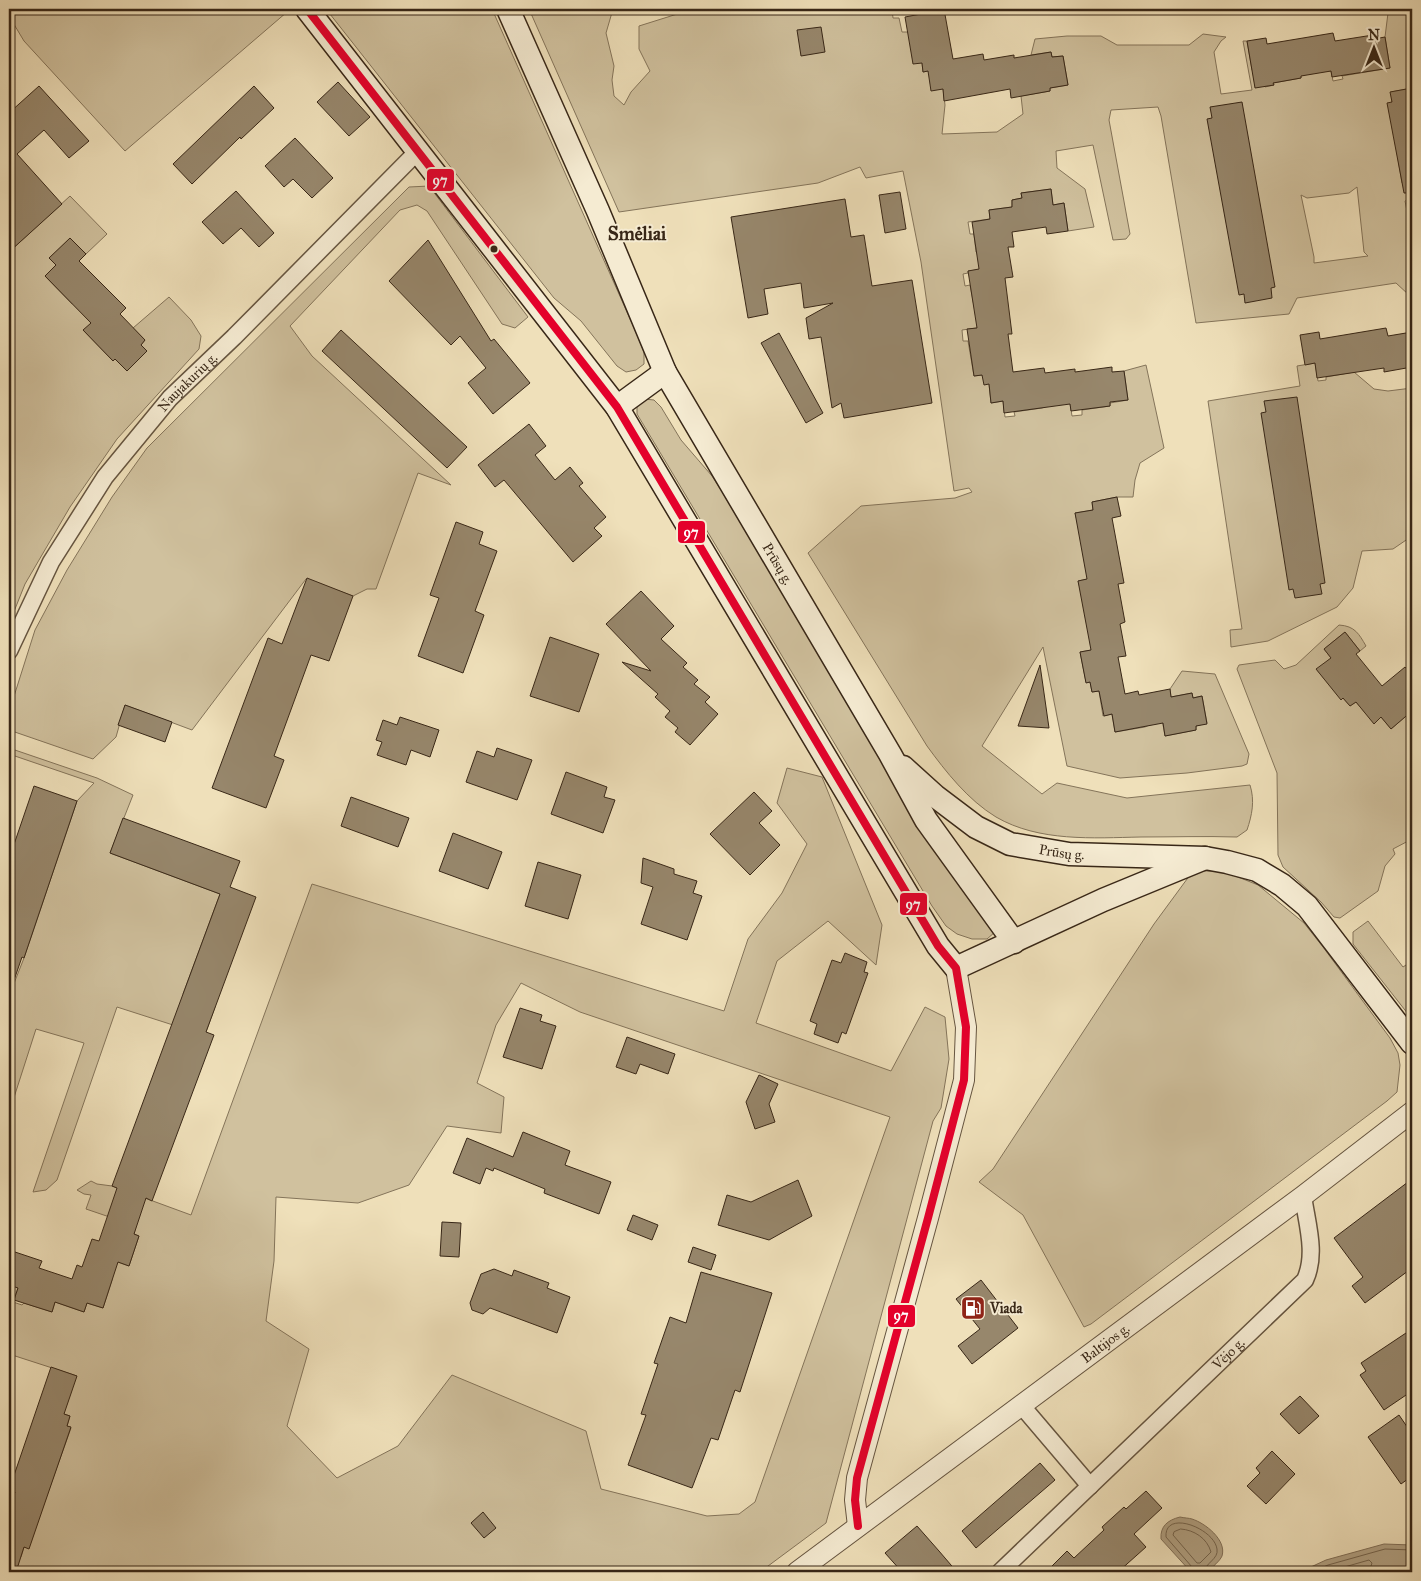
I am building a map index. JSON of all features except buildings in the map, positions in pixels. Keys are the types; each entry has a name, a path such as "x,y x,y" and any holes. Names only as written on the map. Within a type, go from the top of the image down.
{"main road":[{"path":"307,9 617,407 933,938 956,968 1102,900 1205,858"},
{"name":"Prūsų g.","path":"508,9 598,211 665,372 890,754 926,820 1014,942"},
{"path":"617,407 665,372"},
{"name":"Prūsų g.","path":"890,754 935,796 976,827 1010,844 1069,854 1205,858 1256,870 1282,885 1307,906 1412,1043"}],"street":[{"name":"Naujakurių g.","path":"9,652 51,562 105,477 170,398 234,337 418,151"},
{"path":"858,1526 855,1500 857,1478 964,1080 966,1027 956,968"},
{"name":"Baltijos g.","path":"797,1572 1303,1196 1412,1112"},
{"name":"Vėjo g.","path":"1000,1572 1305,1280 1310,1269 1312,1256 1303,1196"},
{"path":"1021,1405 1090,1486"}],"shaded area":[{"path":"9,9 284,9 287,12 125,151 24,41 9,16"},
{"path":"326,9 492,9 635,330 644,352 644,364 636,370 626,372 617,366 581,321 554,298"},
{"path":"529,9 613,9 606,33 614,66 612,80 614,96 624,105 631,92 650,71 639,49 639,26 690,9 892,9 893,18 899,18 902,32 908,32 922,63 923,72 928,71 943,89 945,105 942,134 997,132 1023,114 1021,96 1050,91 1050,88 1068,85 1063,56 1052,57 1051,52 1031,55 1035,39 1067,36 1101,36 1117,45 1189,45 1203,34 1226,37 1214,52 1221,94 1252,90 1243,41 1247,41 1252,70 1265,87 1274,85 1273,83 1301,78 1300,71 1331,71 1333,81 1343,79 1342,76 1390,68 1385,37 1388,13 1412,13 1412,88 1391,92 1402,183 1407,182 1410,199 1405,201 1412,231 1412,295 1409,295 1396,283 1297,298 1289,314 1196,323 1158,107 1111,110 1109,120 1130,234 1126,239 1113,240 1093,145 1056,151 1057,168 1085,189 1094,227 1068,231 1064,203 1053,205 1051,189 1021,193 1022,198 1012,200 1012,207 989,210 990,219 968,222 970,234 974,234 976,252 982,252 985,269 968,271 968,273 963,274 965,286 970,285 974,306 981,316 983,327 962,330 963,341 968,341 974,376 982,375 989,384 991,403 1003,401 1005,417 1015,416 1014,412 1042,408 1069,397 1072,416 1082,415 1082,410 1110,406 1110,403 1128,400 1124,371 1146,365 1164,448 1140,463 1133,497 1117,497 1092,502 1093,510 1075,513 1093,578 1078,581 1098,649 1080,652 1086,682 1090,682 1092,692 1099,691 1103,716 1112,714 1115,732 1145,727 1162,719 1165,736 1196,730 1196,726 1207,723 1202,696 1193,698 1192,693 1171,697 1170,689 1182,671 1215,674 1249,754 1247,764 1242,766 1187,773 1120,778 1067,766 1043,647 982,746 1042,794 1057,783 1127,798 1250,785 1252,808 1247,830 1237,837 1085,838 1048,835 1030,831 996,817 967,794 927,746 808,553 861,506 955,498 972,492 969,488 954,491 921,262 903,171 866,178 860,167 818,183 619,212","holes":["1357,187 1364,252 1368,256 1314,263 1301,195 1307,198 1349,193"]},
{"path":"1164,9 1240,9 1217,12 1169,13"},
{"path":"429,186 528,317 515,328 502,324 427,211 417,205 400,210 290,326 312,356 451,485 418,473 376,589 367,589 353,596 306,579 192,730 125,705 116,737 93,759 9,730 9,712 35,630 67,570 112,497 147,448 409,187"},
{"path":"70,196 107,234 86,254 70,238 50,258 56,265 45,276 72,304 75,302 93,321 84,331 113,361 115,359 127,371 147,351 141,345 145,340 133,328 169,297 191,320 201,336 199,349 117,439 70,507 25,584 9,624 9,252"},
{"path":"1315,363 1318,381 1326,380 1326,377 1354,372 1374,389 1388,391 1412,388 1412,536 1393,549 1362,551 1353,588 1337,607 1268,641 1231,647 1230,630 1242,629 1208,401 1300,386 1297,366"},
{"path":"644,399 654,400 661,407 681,440 712,476 721,490 771,574 995,932 987,939 972,939 957,934 946,926 932,906 637,414 637,405"},
{"path":"1339,625 1353,629 1359,634 1366,646 1360,651 1345,632 1324,649 1331,658 1317,670 1341,699 1343,698 1350,706 1356,702 1374,723 1381,717 1391,729 1412,711 1412,839 1393,849 1395,854 1385,866 1378,891 1340,918 1334,917 1321,902 1283,867 1278,855 1277,773 1237,669 1239,665 1275,660 1284,669 1296,665"},
{"path":"9,748 97,778 133,795 110,853 220,894 183,994 215,1007 206,1032 173,1025 117,1007 57,1180 46,1190 33,1192 84,1043 36,1029 9,1113 9,996 24,958 77,801 94,783 9,754"},
{"path":"787,768 822,777 882,925 876,965 828,921 777,961 756,1023 891,1071 925,1007 945,1017 949,1059 941,1108 933,1121 826,1523 760,1572 9,1572 9,1553 21,1557 24,1547 28,1548 71,1428 67,1426 70,1416 44,1407 77,1376 9,1354 9,1285 20,1282 13,1302 22,1305 24,1303 52,1312 55,1302 84,1312 87,1303 103,1308 112,1280 112,1260 129,1266 139,1236 134,1234 136,1226 86,1209 91,1195 77,1190 91,1181 97,1184 112,1186 191,1215 312,884 724,1011 748,939 782,893 807,844 777,803","holes":["521,983 580,1012 890,1117 755,1502 739,1514 707,1516 601,1489 586,1431 452,1375 398,1446 337,1478 287,1426 309,1349 266,1321 274,1261 276,1197 358,1203 409,1185 447,1126 501,1133 504,1097 477,1083 496,1025"]},
{"path":"1203,871 1223,871 1258,885 1304,923 1390,1038 1398,1053 1400,1065 1397,1092 1091,1324 1084,1327 1023,1215 979,1182 993,1169 1154,924 1190,875"},
{"path":"1368,921 1403,967 1412,961 1412,1019 1353,944 1353,932"}],"water":[{"path":"1180,1517 1192,1519 1203,1524 1218,1538 1223,1550 1222,1556 1209,1571 1191,1572 1161,1539 1163,1527"},
{"path":"1384,1544 1412,1545 1412,1569 1399,1567 1368,1572 1300,1572 1326,1560"}],"transit line":[{"name":"97","path":"307,9 617,407 938,946 956,968 966,1027 964,1080 857,1478 855,1500 858,1526"}],"place":[{"name":"Viada","path":"973,1308"}],"district":[{"name":"Smėliai","path":"637,233"}]}
